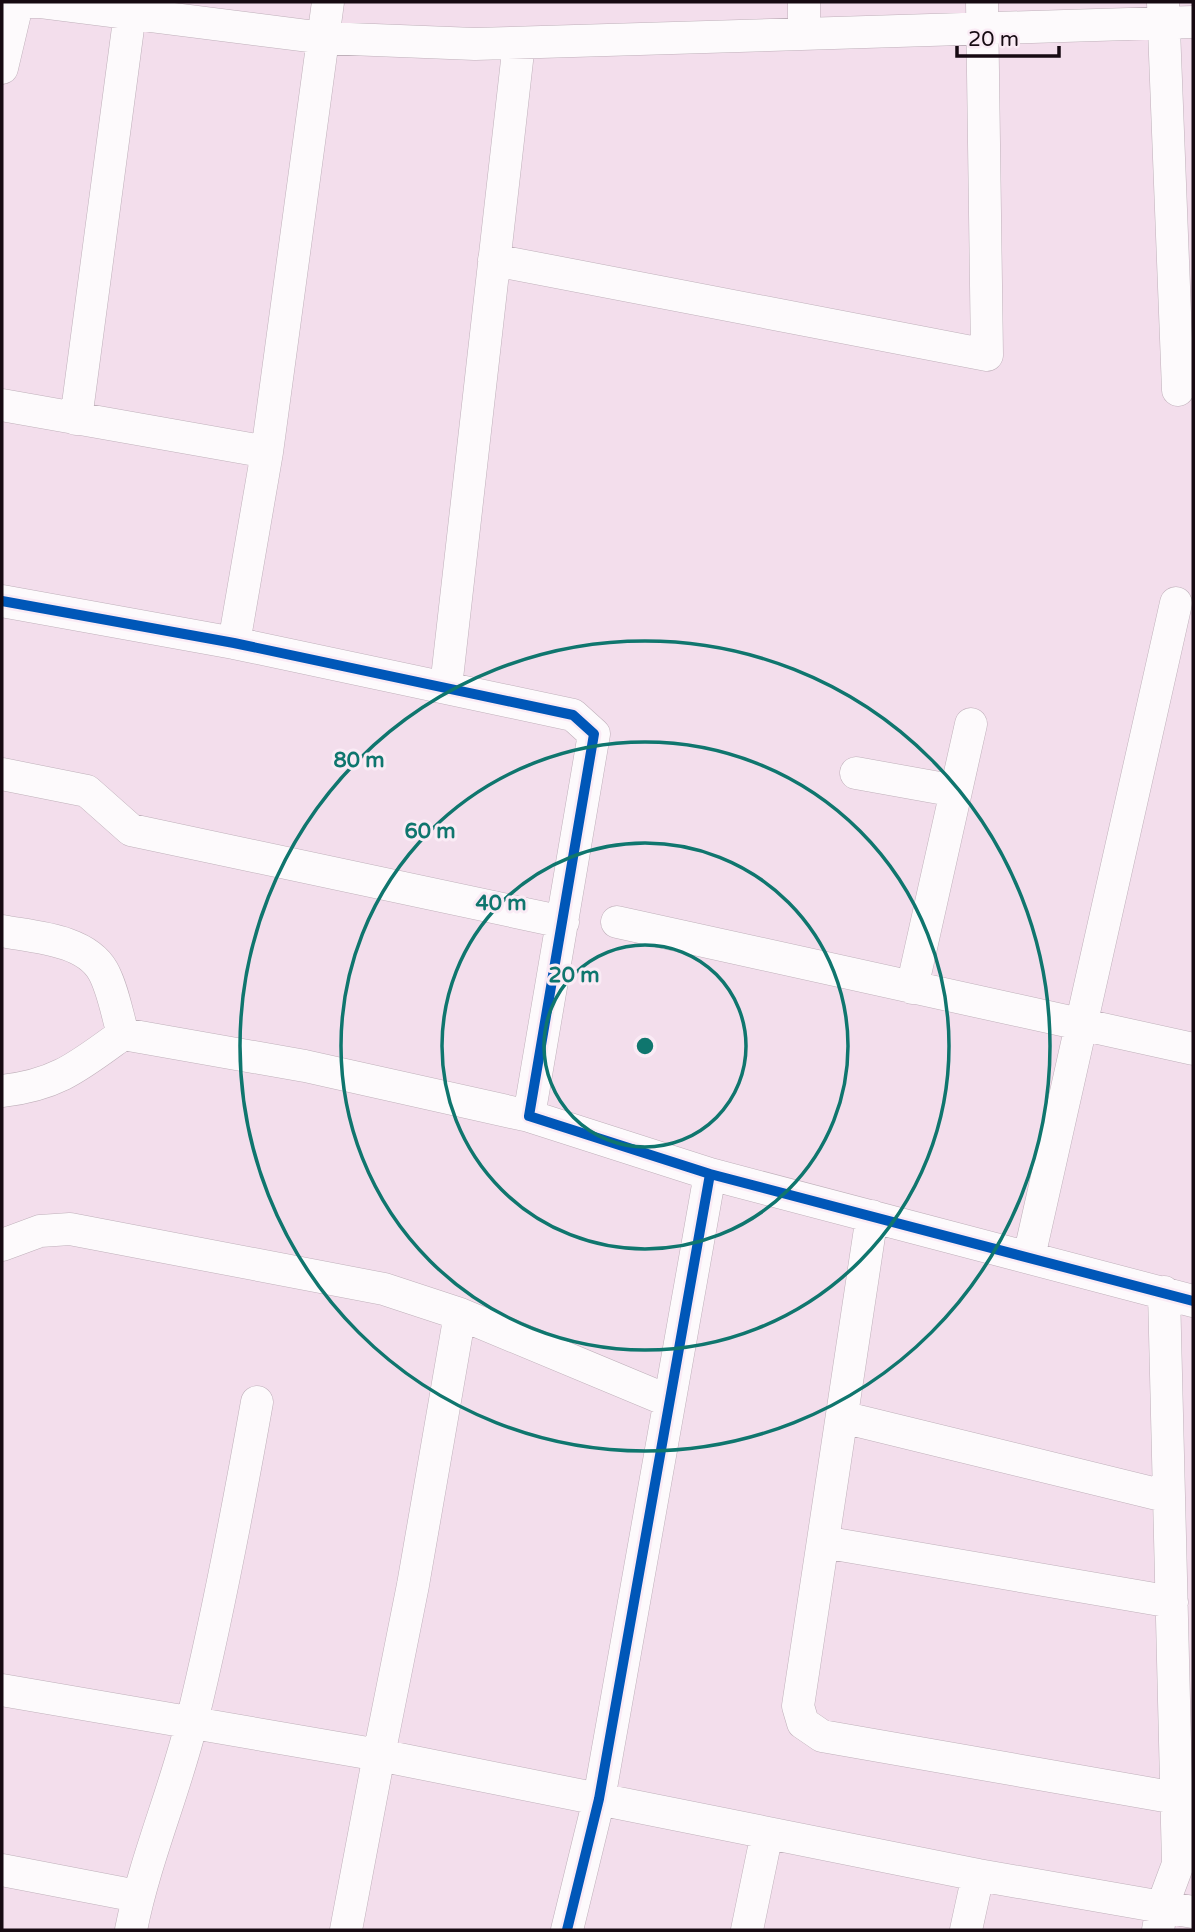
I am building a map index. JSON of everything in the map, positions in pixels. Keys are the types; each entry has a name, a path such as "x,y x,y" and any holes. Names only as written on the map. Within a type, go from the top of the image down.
{"street":[{"path":"2,68 16,9 26,2 324,37 519,43 804,33 982,14 1173,15 1178,390"},
{"path":"234,643 267,452 328,2"},
{"path":"804,2 804,33"},
{"path":"76,419 130,13"},
{"path":"494,260 987,355 982,14"},
{"path":"446,687 519,43"},
{"path":"2,405 267,452"},
{"path":"2,601 234,643 573,715 594,734 529,1116"},
{"path":"1030,1257 1176,603"},
{"path":"912,988 971,724"},
{"path":"856,773 956,791"},
{"path":"2,774 87,791 131,830 563,922"},
{"path":"617,922 1193,1049"},
{"path":"2,931 64,943 90,958 104,972 123,1034"},
{"path":"2,1091 34,1088 53,1081 123,1034 305,1066 529,1116 710,1174 1179,1296 1169,1497 1178,1864 1160,1919"},
{"path":"567,1930 598,1799 710,1174"},
{"path":"872,1216 798,1706 803,1723 821,1737 1176,1798"},
{"path":"2,1245 40,1231 70,1229 384,1289 460,1314 669,1401"},
{"path":"346,1930 414,1585 460,1314"},
{"path":"131,1930 138,1896 192,1723 234,1530 257,1402"},
{"path":"842,1417 1169,1497"},
{"path":"822,1542 1172,1602"},
{"path":"2,1690 379,1755 978,1875 1160,1919 1193,1912"},
{"path":"747,1930 767,1833"},
{"path":"2,1870 138,1896"},
{"path":"966,1930 978,1875"}],"cycle path":[{"path":"2,601 234,643 573,715 594,734 529,1116 710,1174"},
{"path":"567,1930 599,1799 710,1174 1193,1301"}]}
